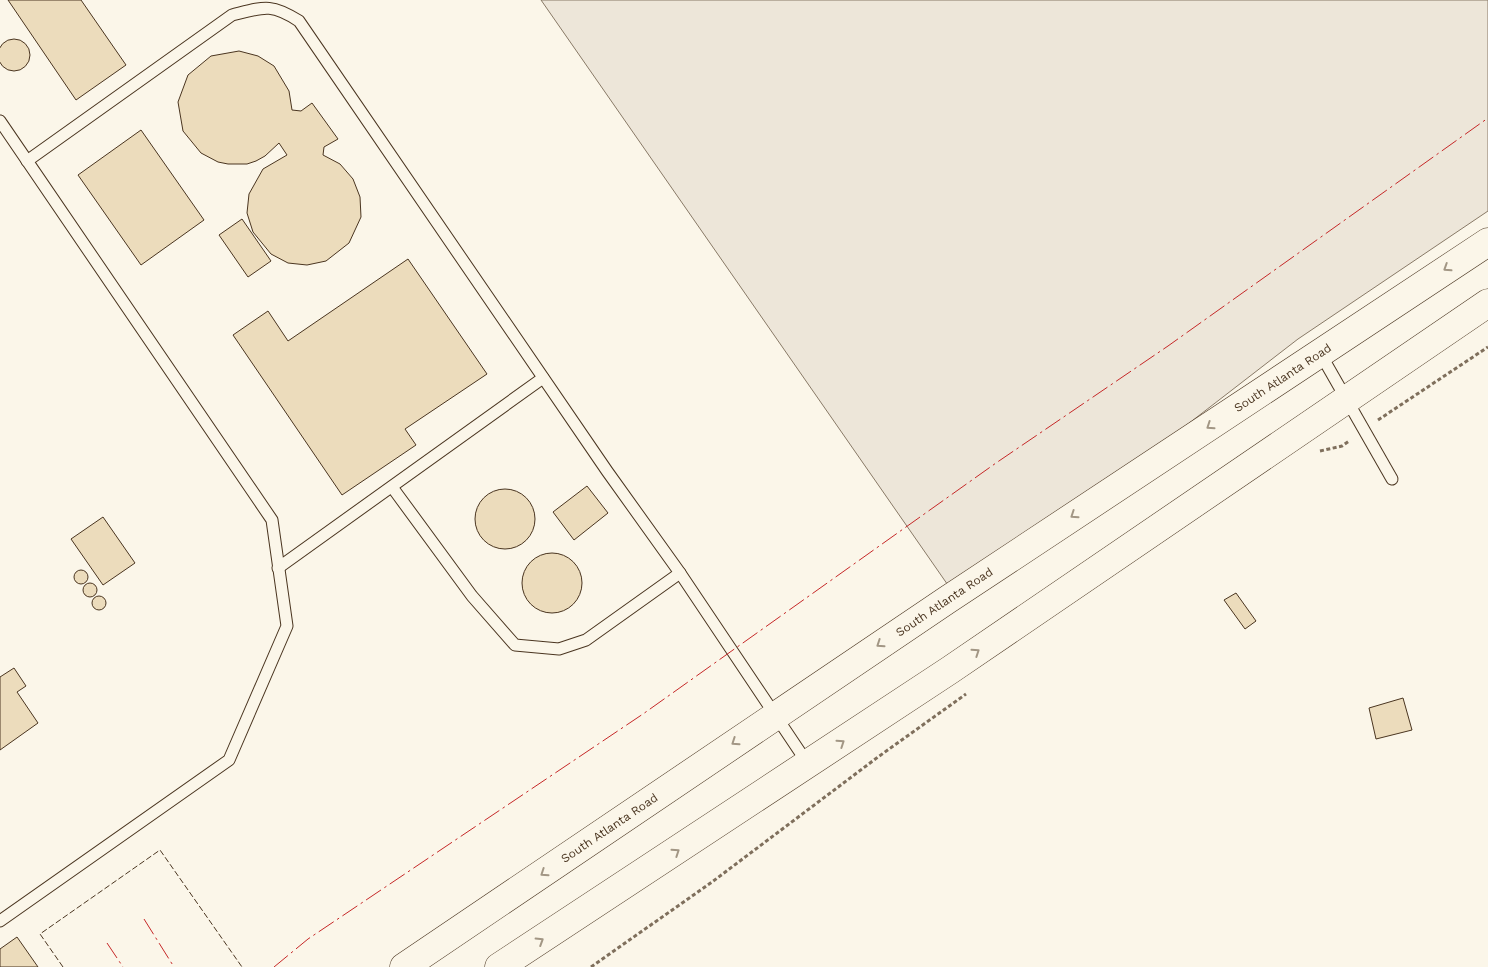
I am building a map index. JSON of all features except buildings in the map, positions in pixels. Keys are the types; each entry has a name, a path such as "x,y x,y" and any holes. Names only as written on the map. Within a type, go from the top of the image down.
{"main road":[{"name":"South Atlanta Road","path":"404,967 776,714 1488,242"},
{"path":"499,967 809,764 1488,303"}],"lane":[{"path":"27,161 232,15 260,8 280,9 299,22 680,573 809,764"},
{"path":"0,121 272,520 287,626 229,760 0,921"},
{"path":"1320,352 1392,479"},
{"path":"278,568 544,378"},
{"path":"392,487 472,596 516,645 559,649 586,640 680,573"}],"path":[{"path":"1382,418 1488,347"},
{"path":"1316,452 1342,446"},
{"path":"591,967 712,882 878,757 974,688"}],"shaded area":[{"path":"541,0 1488,0 1488,211 1298,339 959,601"}],"fence":[{"path":"63,967 40,934 160,850 242,967"}],"power":[{"path":"274,967 308,939 643,714 996,463 1168,346 1488,118"},
{"path":"144,919 174,967"},
{"path":"107,943 123,967"}]}
